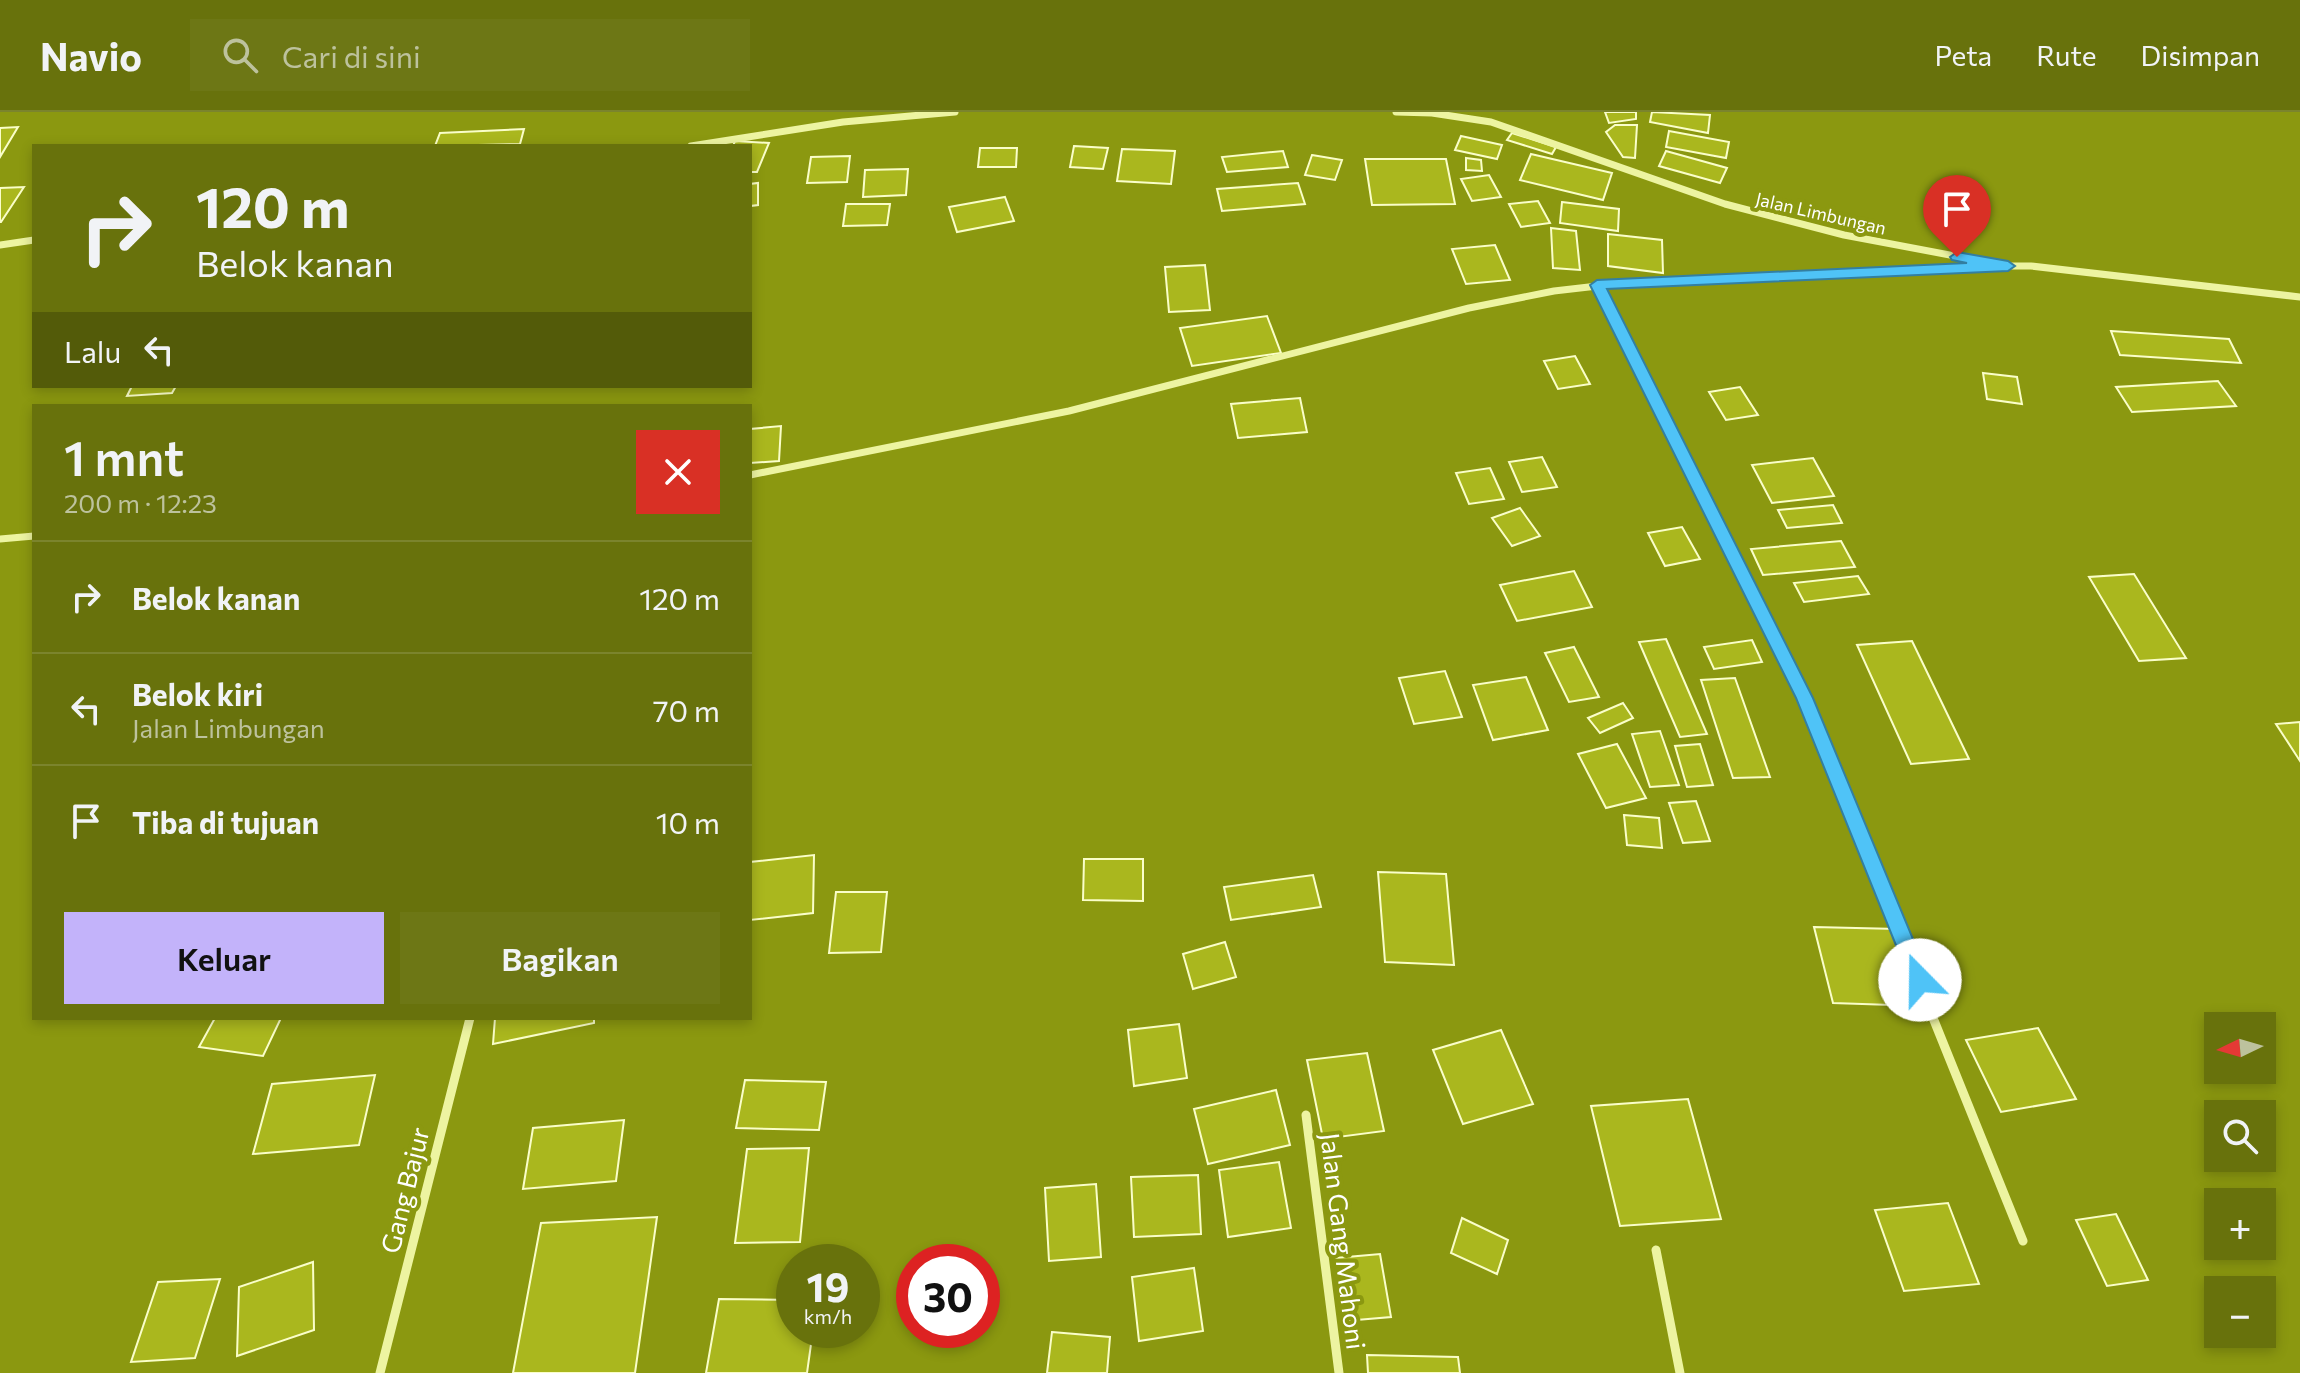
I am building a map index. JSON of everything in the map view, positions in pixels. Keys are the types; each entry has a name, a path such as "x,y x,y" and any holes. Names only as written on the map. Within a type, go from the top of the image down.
{"street":[{"path":"704,144 843,122 955,112"},
{"name":"Jalan Limbungan","path":"1396,112 1447,114 1491,122 1725,204 1844,235 2008,266 2031,266 2300,297"},
{"path":"0,245 32,240"},
{"path":"752,475 1069,411 1469,308 1597,285 2008,266"},
{"path":"1597,285 1804,698 2023,1241"},
{"path":"0,539 32,536"},
{"name":"Gang Bajur","path":"380,1373 469,1020"},
{"name":"Jalan Gang Mahoni","path":"1306,1115 1339,1373"},
{"path":"1656,1250 1680,1373"}],"building":[{"path":"1605,112 1636,112 1636,119 1609,123"},
{"path":"1652,112 1710,115 1708,133 1650,122"},
{"path":"1615,125 1637,125 1635,158 1623,157 1606,132"},
{"path":"18,127 0,157 0,128"},
{"path":"524,129 520,144 436,144 440,133"},
{"path":"1669,131 1729,142 1726,158 1666,147"},
{"path":"1512,133 1556,147 1552,154 1507,140"},
{"path":"1461,136 1502,145 1497,159 1455,150"},
{"path":"735,141 769,143 757,172 752,172 752,144 734,144"},
{"path":"1074,146 1108,148 1103,169 1070,167"},
{"path":"980,148 1017,148 1016,167 978,167"},
{"path":"1122,149 1175,151 1171,184 1117,181"},
{"path":"1283,151 1288,167 1227,172 1222,157"},
{"path":"1666,151 1727,168 1720,183 1659,166"},
{"path":"1531,154 1612,173 1603,200 1520,180"},
{"path":"1312,155 1342,160 1335,180 1305,175"},
{"path":"850,156 847,182 807,183 811,157"},
{"path":"1466,158 1481,160 1482,171 1466,170"},
{"path":"1365,159 1446,159 1455,204 1372,205"},
{"path":"908,169 906,195 863,197 865,170"},
{"path":"1489,175 1501,197 1472,201 1461,179"},
{"path":"758,183 758,205 752,206 752,184"},
{"path":"1298,183 1305,204 1222,211 1217,189"},
{"path":"24,187 1,222 0,222 0,188"},
{"path":"1005,197 1014,221 957,232 949,207"},
{"path":"1538,201 1550,223 1521,227 1509,204"},
{"path":"1562,202 1619,209 1618,231 1560,223"},
{"path":"846,204 890,204 887,225 843,226"},
{"path":"1551,228 1576,231 1580,270 1553,268"},
{"path":"1608,234 1662,240 1663,273 1608,266"},
{"path":"1495,245 1510,280 1466,284 1452,249"},
{"path":"1205,265 1210,310 1169,312 1165,267"},
{"path":"1267,316 1281,353 1192,366 1180,328"},
{"path":"2111,331 2229,339 2241,363 2120,355"},
{"path":"1575,356 1590,384 1558,389 1544,361"},
{"path":"1983,373 2017,377 2022,404 1987,399"},
{"path":"2218,381 2236,406 2132,412 2116,387"},
{"path":"1740,387 1758,415 1726,420 1709,392"},
{"path":"131,388 175,388 172,393 127,396"},
{"path":"1300,398 1307,432 1238,438 1231,404"},
{"path":"781,426 779,461 752,463 752,429"},
{"path":"1542,457 1557,487 1522,492 1509,462"},
{"path":"1813,458 1834,496 1772,503 1752,465"},
{"path":"1490,468 1504,499 1469,504 1456,473"},
{"path":"1833,505 1842,523 1787,528 1778,510"},
{"path":"1520,508 1540,536 1512,546 1492,518"},
{"path":"1682,527 1700,559 1665,566 1648,533"},
{"path":"1841,541 1855,567 1763,575 1751,549"},
{"path":"1574,571 1592,607 1517,621 1500,585"},
{"path":"2134,574 2186,658 2139,661 2089,577"},
{"path":"1858,576 1869,594 1804,602 1794,583"},
{"path":"1666,639 1707,734 1680,737 1639,642"},
{"path":"1752,640 1762,662 1714,669 1704,647"},
{"path":"1912,641 1969,759 1911,764 1857,645"},
{"path":"1574,647 1599,697 1569,702 1545,653"},
{"path":"1445,671 1462,717 1414,724 1399,678"},
{"path":"1526,677 1548,730 1493,740 1473,685"},
{"path":"1735,678 1770,777 1733,778 1701,680"},
{"path":"1623,703 1633,718 1600,733 1588,718"},
{"path":"2300,722 2300,761 2276,724"},
{"path":"1660,731 1679,785 1650,787 1632,734"},
{"path":"1617,744 1646,798 1606,808 1578,754"},
{"path":"1700,744 1713,785 1687,787 1675,746"},
{"path":"1696,801 1710,841 1683,843 1669,803"},
{"path":"1624,815 1659,818 1662,848 1627,845"},
{"path":"814,855 813,913 752,920 752,862"},
{"path":"1084,859 1143,859 1143,901 1083,900"},
{"path":"1378,872 1446,874 1454,965 1385,962"},
{"path":"1313,875 1321,907 1231,920 1224,887"},
{"path":"836,892 887,892 881,952 829,953"},
{"path":"1814,927 1898,929 1921,1006 1833,1003"},
{"path":"1225,942 1236,977 1193,989 1183,954"},
{"path":"214,1020 280,1020 263,1056 199,1047"},
{"path":"495,1020 594,1020 594,1023 493,1044"},
{"path":"1179,1024 1187,1078 1134,1086 1128,1030"},
{"path":"2038,1028 2076,1099 2001,1112 1966,1040"},
{"path":"1501,1030 1533,1104 1463,1124 1433,1050"},
{"path":"1367,1053 1384,1131 1323,1139 1307,1060"},
{"path":"375,1075 359,1145 253,1154 272,1084"},
{"path":"745,1080 826,1082 819,1130 736,1128"},
{"path":"1276,1090 1290,1145 1208,1164 1194,1109"},
{"path":"1688,1099 1721,1219 1620,1226 1591,1106"},
{"path":"624,1120 616,1181 523,1189 533,1128"},
{"path":"809,1148 800,1242 735,1243 747,1149"},
{"path":"1279,1162 1291,1228 1228,1237 1219,1170"},
{"path":"1198,1175 1201,1234 1134,1237 1131,1177"},
{"path":"1096,1184 1101,1257 1049,1261 1045,1188"},
{"path":"1948,1203 1979,1284 1904,1291 1875,1210"},
{"path":"2116,1214 2148,1280 2107,1286 2076,1220"},
{"path":"657,1217 635,1373 513,1373 541,1223"},
{"path":"1462,1218 1508,1240 1497,1274 1451,1253"},
{"path":"1380,1254 1391,1317 1345,1321 1336,1258"},
{"path":"313,1262 314,1330 237,1356 239,1287"},
{"path":"1194,1268 1203,1331 1139,1341 1132,1277"},
{"path":"220,1279 195,1358 131,1362 158,1282"},
{"path":"719,1299 776,1300 776,1348 810,1348 807,1373 706,1373"},
{"path":"1052,1332 1110,1337 1107,1373 1047,1373"},
{"path":"1367,1355 1458,1357 1460,1373 1368,1373"}],"route":[{"path":"1920,980 1804,698 1597,285 2008,266 1957,257"}]}
